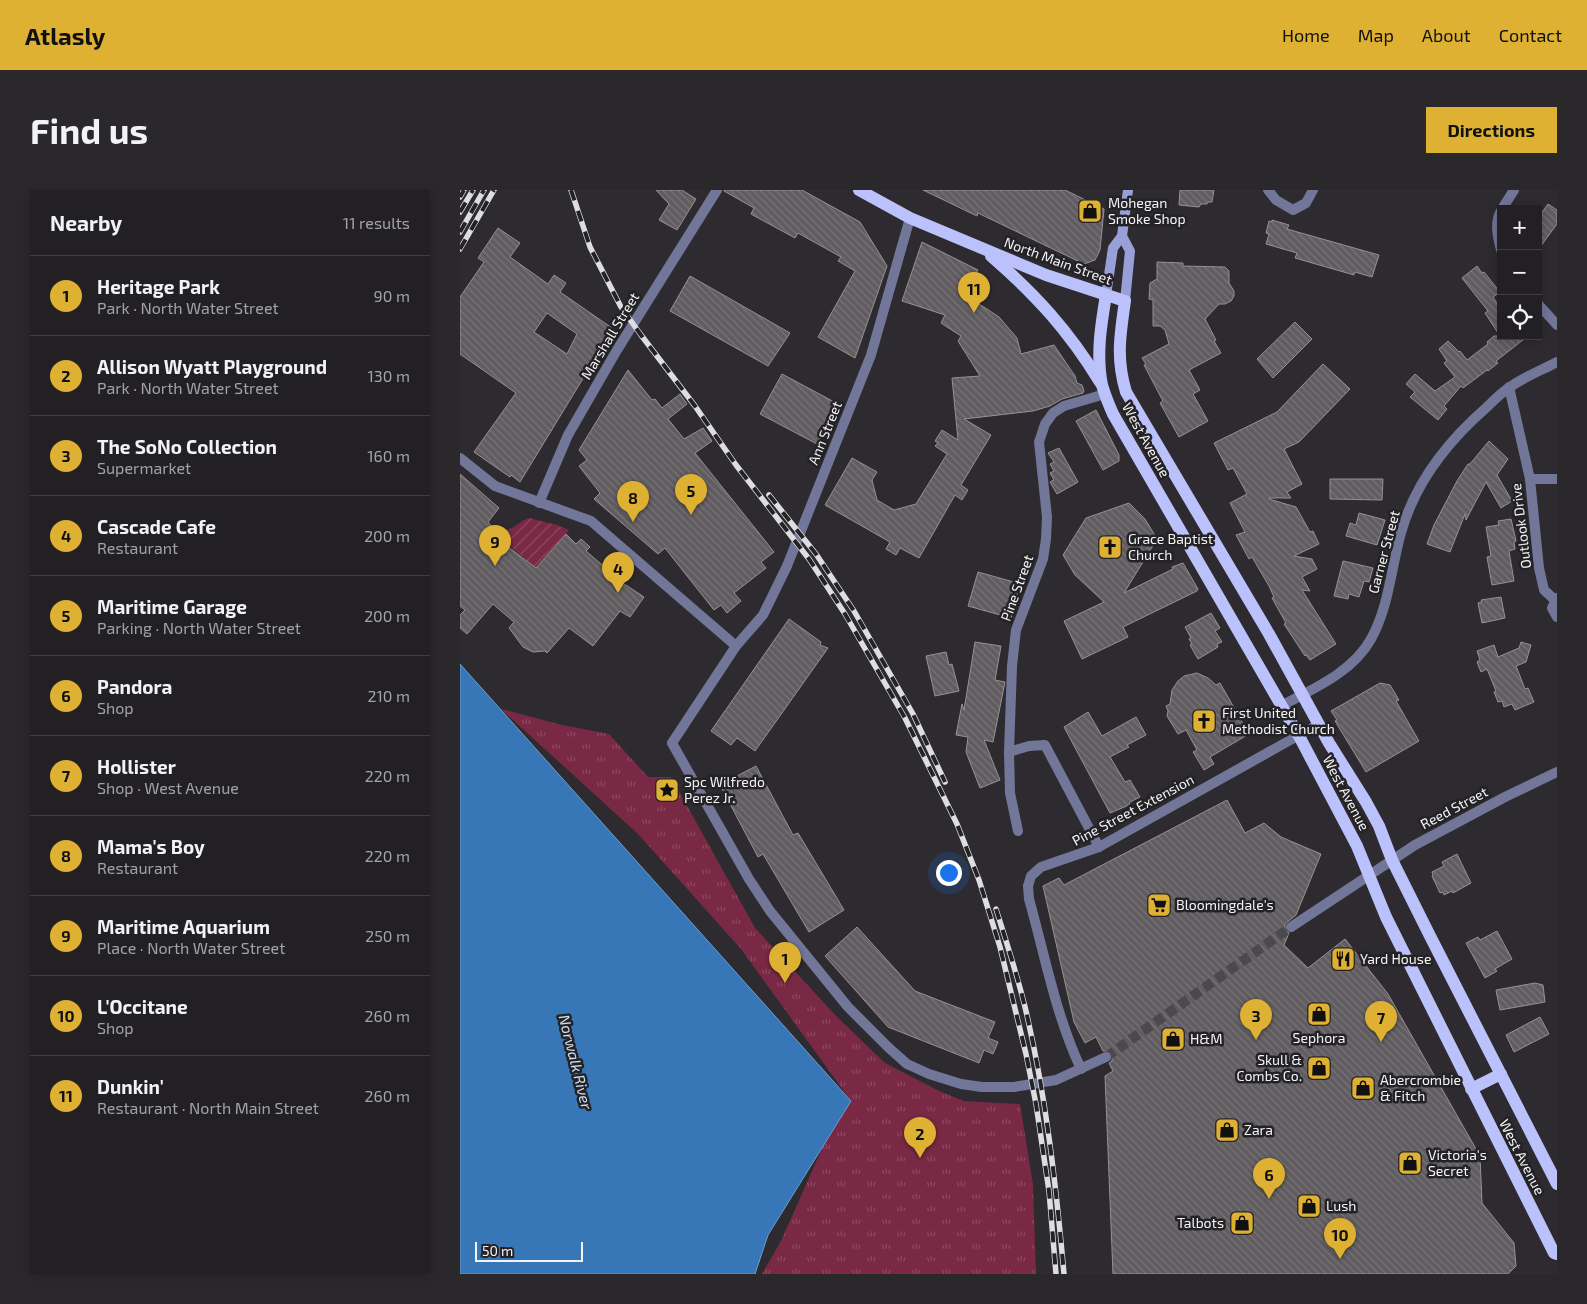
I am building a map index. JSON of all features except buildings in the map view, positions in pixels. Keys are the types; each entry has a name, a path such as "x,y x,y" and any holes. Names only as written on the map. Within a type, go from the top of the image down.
{"main road":[{"name":"North Main Street","path":"859,190 910,218 981,248 1046,275 1125,301"},
{"path":"1125,301 1130,251 1122,236 1128,190"},
{"name":"West Avenue","path":"1122,236 1113,248 1099,340 1100,368 1104,390 1118,422 1298,736 1357,846 1386,917 1554,1253 1557,1254"},
{"name":"North Main Street","path":"981,248 1029,290 1055,319 1081,351 1104,390"},
{"name":"West Avenue","path":"1125,301 1119,366 1126,392 1366,802 1379,826 1392,860 1557,1184"},
{"path":"1471,1089 1501,1074"}],"street":[{"name":"Marshall Street","path":"539,503 568,435 625,337 717,190"},
{"path":"1268,190 1276,200 1293,210 1306,203 1312,190"},
{"path":"1504,205 1514,190"},
{"name":"Ann Street","path":"910,218 871,354 787,566 763,614 736,646 672,743 748,879 770,911 848,1007 907,1064 929,1074 982,1087 1014,1087 1056,1080 1081,1069"},
{"path":"1542,308 1557,325"},
{"name":"Garner Street","path":"1281,706 1331,679 1353,661 1371,640 1383,615 1401,531 1417,489 1440,455 1467,424 1509,387 1557,362"},
{"name":"Outlook Drive","path":"1509,387 1530,479 1544,590 1556,600 1552,608 1557,617"},
{"name":"Pine Street","path":"1018,831 1010,792 1009,752 1012,666 1016,630 1043,559 1046,539 1047,517 1040,442 1045,424 1053,413 1064,406 1104,390"},
{"path":"460,458 495,486 591,521 736,646"},
{"path":"1530,479 1557,479"},
{"name":"Pine Street Extension","path":"1081,1069 1060,1016 1029,899 1028,886 1031,876 1041,868 1099,847 1319,724"},
{"path":"1009,752 1029,746 1045,745 1099,847"},
{"name":"Reed Street","path":"1291,927 1392,860 1448,826 1505,796 1557,772"},
{"path":"1081,1069 1106,1057"}],"green space":[{"path":"529,518 569,530 535,568 510,546 505,538 505,534 509,529"},
{"path":"501,709 562,725 609,734 648,777 671,777 755,928 837,1017 885,1063 939,1091 964,1101 1020,1104 1033,1185 1036,1274 762,1274 781,1241 824,1144 851,1101 741,949 638,834"}],"water":[{"name":"Norwalk River","path":"460,664 851,1101 768,1235 755,1274 460,1274"}],"tunnel":[{"path":"1106,1057 1291,927"}],"railway":[{"path":"460,197 464,190"},
{"path":"460,212 473,190"},
{"path":"460,232 484,190"},
{"path":"460,249 494,190"},
{"path":"571,190 590,247 621,307 695,406 736,465 809,559 845,614 905,718 957,824 979,880 1000,947 1026,1054 1036,1104 1049,1191 1056,1274"},
{"path":"769,495 816,554 854,611 913,714 945,782"},
{"path":"996,909 1022,995 1039,1073 1054,1174 1064,1274"}],"place":[{"name":"Mohegan Smoke Shop","path":"1090,211"},
{"name":"Dunkin'","path":"974,313"},
{"name":"Maritime Garage","path":"691,515"},
{"name":"Mama's Boy","path":"633,522"},
{"name":"Grace Baptist Church","path":"1110,547"},
{"name":"Maritime Aquarium","path":"495,566"},
{"name":"Cascade Cafe","path":"618,593"},
{"name":"First United Methodist Church","path":"1204,721"},
{"name":"Spc Wilfredo Perez Jr.","path":"667,790"},
{"name":"Bloomingdale's","path":"1159,905"},
{"name":"Yard House","path":"1343,959"},
{"name":"Heritage Park","path":"785,983"},
{"name":"Sephora","path":"1319,1014"},
{"name":"H&M","path":"1173,1039"},
{"name":"The SoNo Collection","path":"1256,1040"},
{"name":"Hollister","path":"1381,1042"},
{"name":"Skull & Combs Co.","path":"1319,1068"},
{"name":"Abercrombie & Fitch","path":"1363,1088"},
{"name":"Zara","path":"1227,1130"},
{"name":"Allison Wyatt Playground","path":"920,1158"},
{"name":"Victoria's Secret","path":"1410,1163"},
{"name":"Pandora","path":"1269,1199"},
{"name":"Lush","path":"1309,1206"},
{"name":"Talbots","path":"1242,1223"},
{"name":"L'Occitane","path":"1340,1259"}]}
